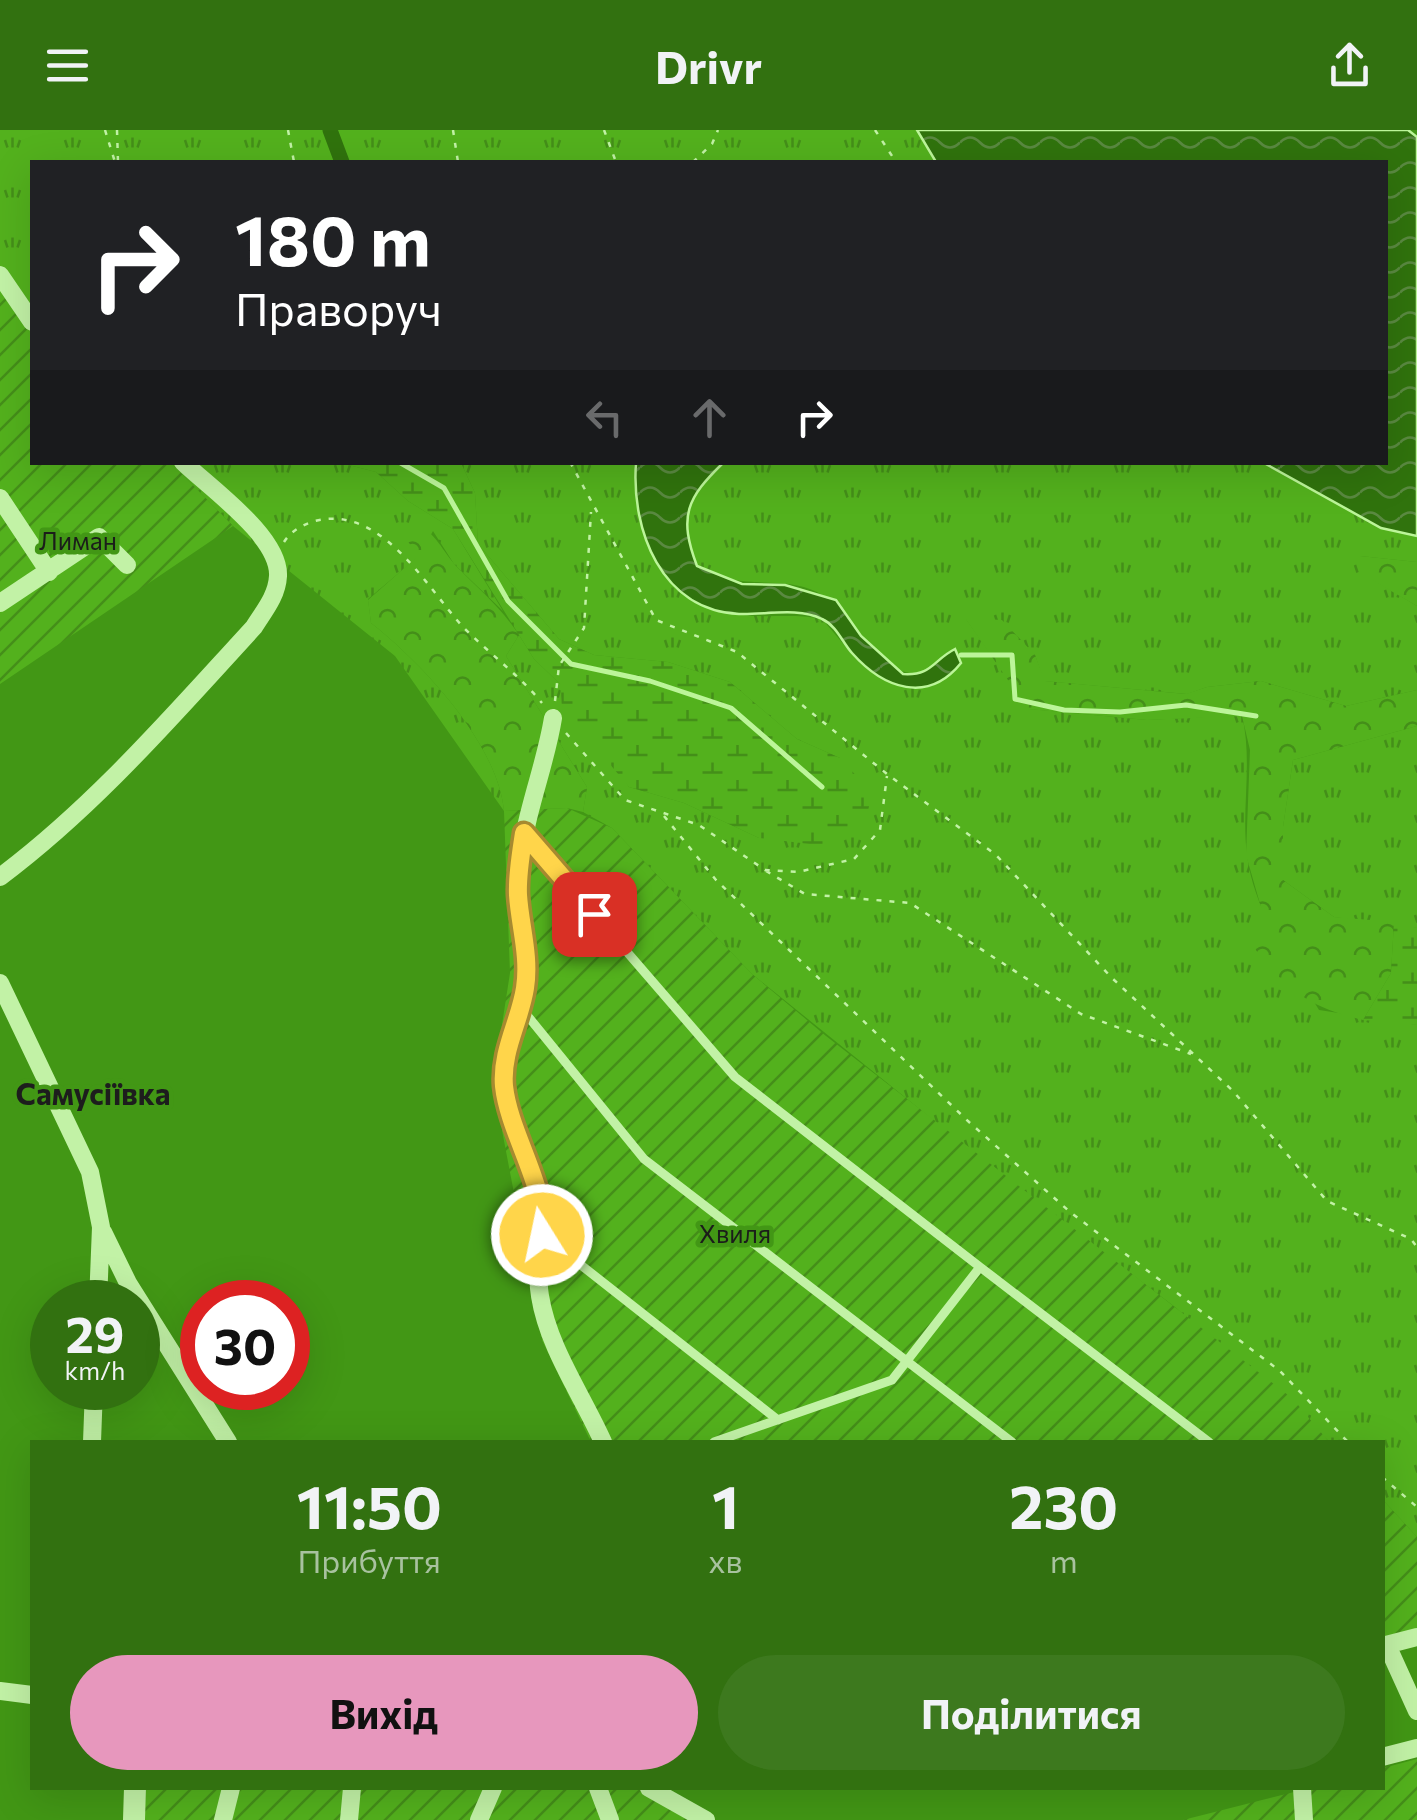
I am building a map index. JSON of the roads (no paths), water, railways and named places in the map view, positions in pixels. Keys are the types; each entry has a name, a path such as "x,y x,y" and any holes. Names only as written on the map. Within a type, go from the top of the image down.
{"street":[{"path":"0,276 30,319"},
{"path":"0,877 50,840 91,800 254,627 273,597 278,576 275,556 265,537 186,465"},
{"path":"0,498 49,572"},
{"path":"0,603 99,537 127,565"},
{"path":"553,718 546,763 524,833 518,894 526,945 520,1007 506,1048 504,1084 514,1135 540,1202 540,1301 558,1352 602,1440"},
{"path":"0,983 90,1172 101,1227 99,1280"},
{"path":"101,1227 128,1282 227,1440"},
{"path":"92,1440 93,1410"},
{"path":"1385,1646 1417,1637"},
{"path":"1385,1648 1417,1711"},
{"path":"0,1691 30,1695"},
{"path":"1385,1756 1417,1748"},
{"path":"134,1820 136,1790"},
{"path":"223,1820 230,1790"},
{"path":"349,1820 352,1790"},
{"path":"479,1820 492,1790"},
{"path":"599,1790 610,1820"},
{"path":"653,1790 706,1820"},
{"path":"1302,1790 1304,1820"}],"lane":[{"path":"524,833 735,1077 1206,1440"},
{"path":"520,1007 644,1159 1009,1440"},
{"path":"542,1235 778,1420"},
{"path":"720,1440 892,1380 980,1267"}],"water":[{"path":"917,130 1408,130 1417,137 1417,536 1381,528 1268,465 1388,465 1388,160 935,160"},
{"path":"636,465 721,465 701,487 689,509 688,534 697,566 742,584 785,585 836,600 861,636 903,674 926,670 955,649 961,663 935,684 906,687 878,676 852,653 832,626 813,615 739,614 712,609 689,598 656,562 639,514"}],"waterway":[{"path":"330,130 341,160"},
{"path":"404,465 444,488 508,601 571,664 650,681 731,708 822,787"},
{"path":"961,655 1012,655 1015,699 1064,710 1120,712 1186,705 1256,716"}],"district":[{"name":"Самусіївка","path":"93,1092"}],"park label":[{"name":"Лиман","path":"78,540"},
{"name":"Хвиля","path":"735,1233"}]}
